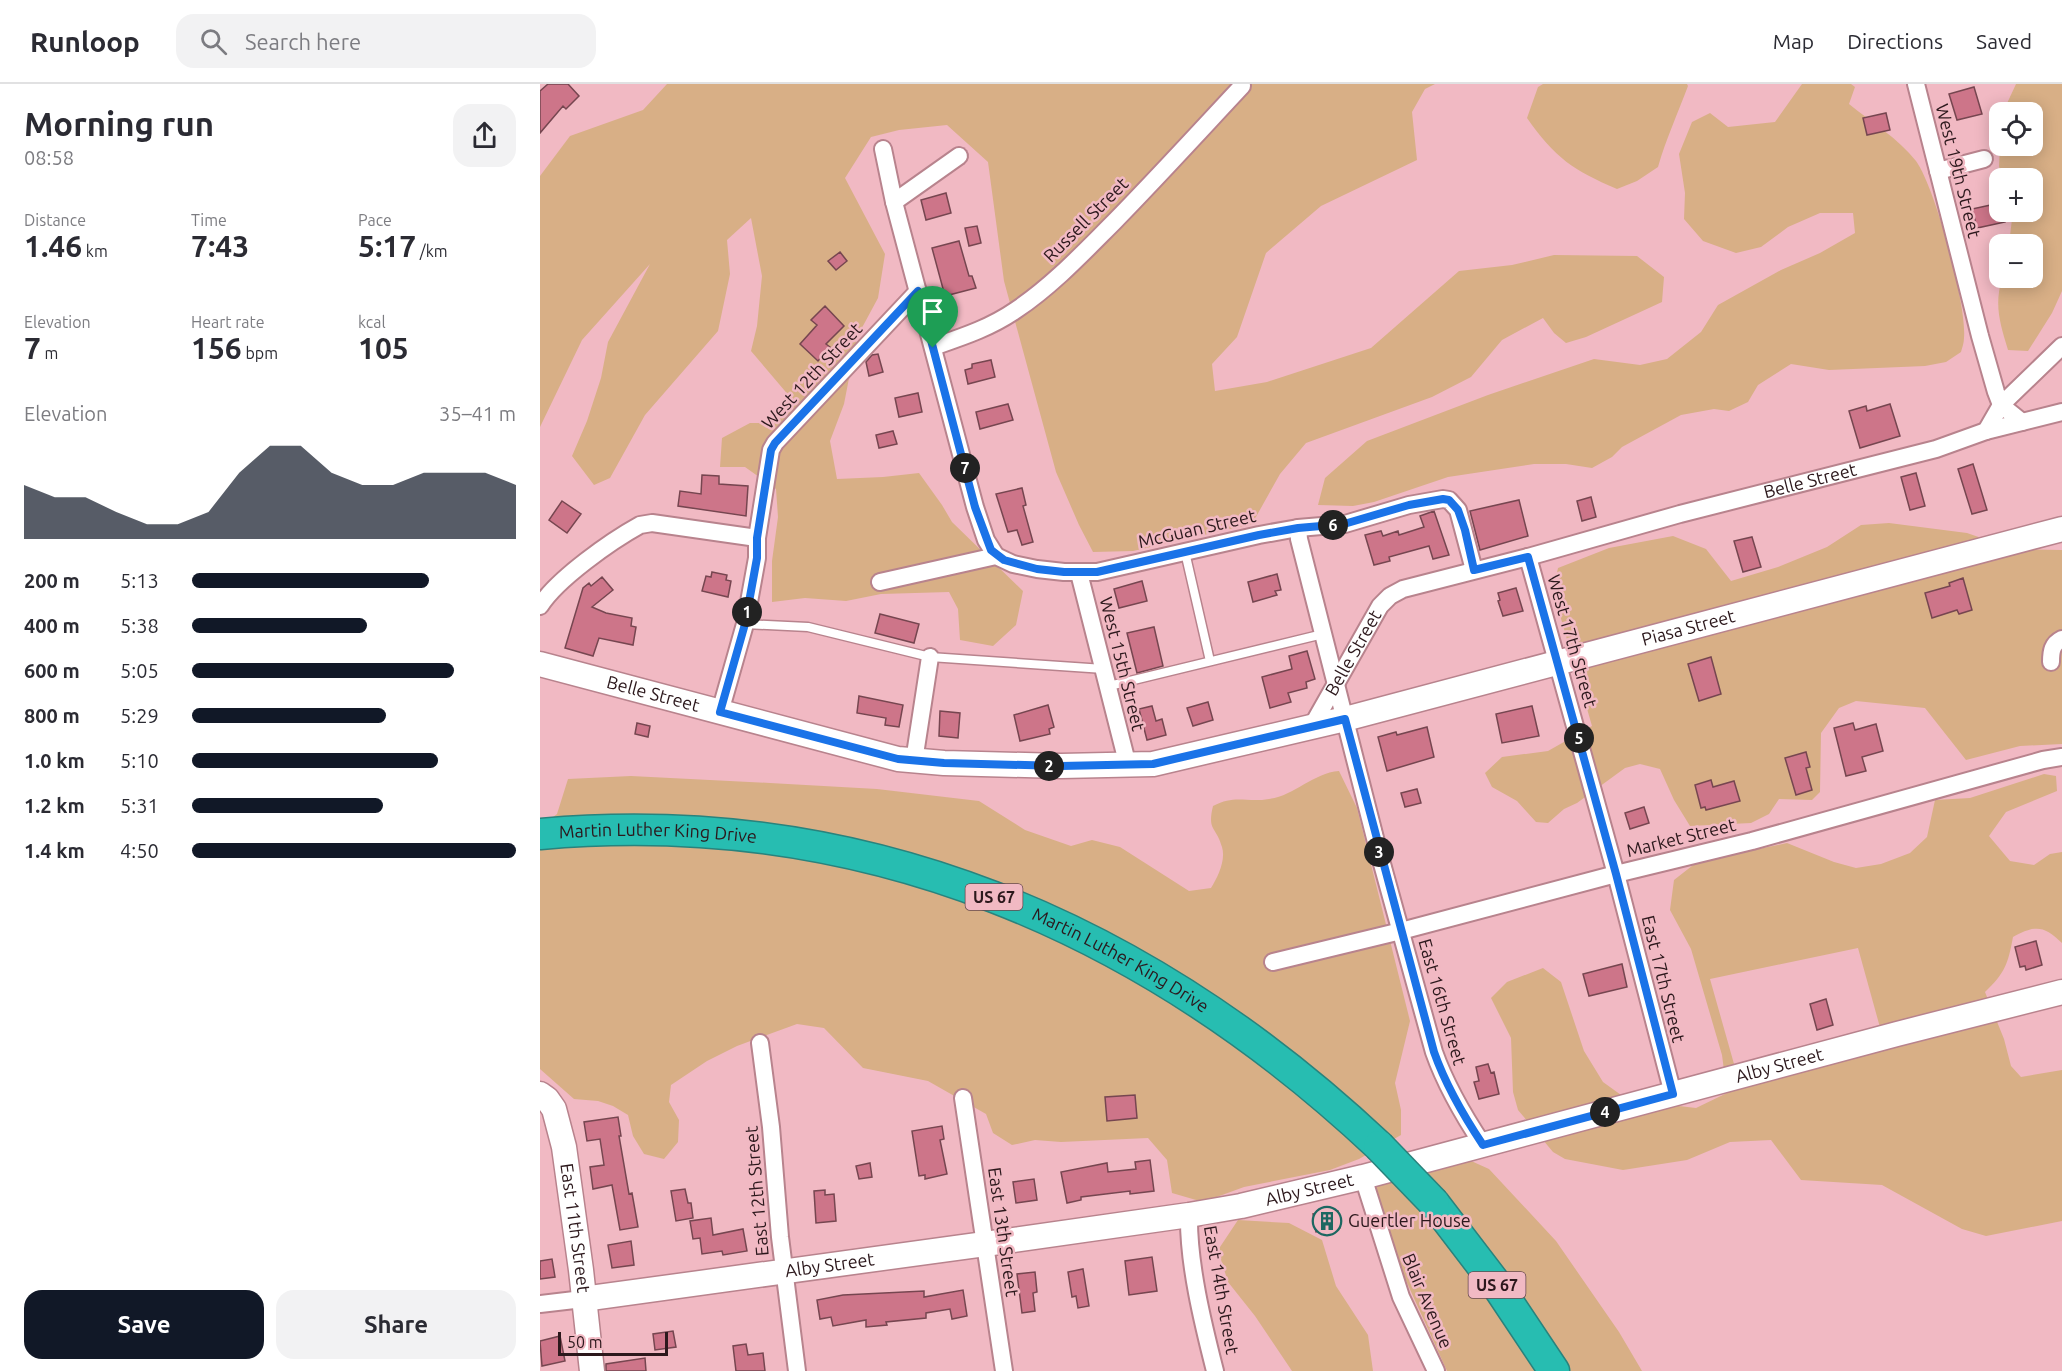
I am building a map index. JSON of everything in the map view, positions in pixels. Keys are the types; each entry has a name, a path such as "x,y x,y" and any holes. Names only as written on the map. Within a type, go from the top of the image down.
{"highway":[{"name":"Martin Luther King Drive","path":"540,834 617,830 666,831 746,836 800,843 900,866 980,892 1056,923 1117,953 1208,1007 1294,1071 1379,1146 1434,1203 1496,1284 1554,1371"}],"street":[{"name":"West 19th Street","path":"1916,84 1980,336 2001,405"},
{"name":"Russell Street","path":"933,348 990,326 1045,288 1143,192 1242,86"},
{"path":"880,582 996,556 986,540 975,507 894,202 883,149"},
{"path":"894,202 959,156"},
{"path":"1938,171 1984,159"},
{"name":"West 12th Street","path":"720,712 745,624 757,558 757,538 771,450 775,443 918,291"},
{"path":"1986,431 2001,405 2062,346"},
{"path":"2001,405 2022,422"},
{"name":"Belle Street","path":"540,664 866,752 914,761 1061,766 1153,764 1312,726 1380,606 1390,596 1423,583 1528,557 1680,514 1936,449 1986,431 2062,412"},
{"name":"McGuan Street","path":"996,556 1021,566 1079,573 1097,572 1298,528 1344,524 1436,499 1449,500 1458,510 1474,570"},
{"path":"540,606 561,581 640,525 652,523 757,538"},
{"name":"East 16th Street","path":"1298,528 1335,684 1434,1052 1442,1075 1461,1112 1483,1145"},
{"name":"Piasa Street","path":"1312,726 2062,529"},
{"name":"West 17th Street","path":"1528,557 1616,874"},
{"name":"West 15th Street","path":"1079,573 1128,766"},
{"path":"2050,662 2051,650 2057,641 2062,639"},
{"path":"914,761 930,657"},
{"name":"Market Street","path":"1273,962 1752,841 2043,760 2062,757"},
{"name":"East 17th Street","path":"1616,874 1673,1094"},
{"name":"Alby Street","path":"540,1304 985,1244 1241,1206 1363,1177 2062,992"},
{"name":"East 12th Street","path":"760,1043 771,1127 784,1272 797,1371"},
{"name":"East 11th Street","path":"540,1094 554,1109 559,1122 581,1270 592,1371"},
{"name":"East 13th Street","path":"963,1098 1004,1371"},
{"name":"Blair Avenue","path":"1363,1177 1401,1297 1436,1371"},
{"name":"East 14th Street","path":"1190,1215 1189,1233 1196,1282 1215,1371"}],"lane":[{"path":"1185,552 1210,662"},
{"path":"745,624 808,627 930,657 1104,669"},
{"path":"1109,686 1323,634"}],"shaded area":[{"path":"667,84 1435,84 1425,89 1412,112 1417,160 1321,206 1266,253 1237,337 1212,364 1215,391 1267,382 1371,348 1459,271 1512,265 1554,255 1637,256 1664,277 1662,302 1586,337 1566,343 1554,333 1543,318 1502,340 1471,377 1432,397 1306,443 1280,474 1252,524 1133,551 1093,552 1056,472 1004,281 988,162 947,125 899,130 871,137 845,178 885,254 878,298 857,337 844,404 830,441 837,479 919,473 952,522 1023,591 1016,625 993,646 960,640 958,609 949,592 881,594 846,601 805,598 772,602 772,561 778,517 776,489 745,467 720,467 722,438 750,423 770,423 796,404 751,351 757,326 762,276 751,218 727,240 730,274 718,331 645,415 610,478 594,485 572,456 587,421 601,378 608,342 650,264 582,340 540,427 540,176 570,136 643,110"},
{"path":"1543,84 1687,84 1688,86 1658,167 1637,181 1617,189 1588,176 1566,161 1556,153 1527,118 1538,87"},
{"path":"1802,84 1851,84 1855,87 1849,104 1893,138 1916,161 1932,195 1955,274 1964,322 1961,352 1946,362 1925,366 1829,370 1791,364 1758,385 1748,402 1729,411 1714,409 1681,415 1622,447 1612,457 1592,468 1566,464 1534,464 1448,477 1374,502 1353,506 1318,505 1325,478 1367,441 1488,395 1594,359 1640,365 1667,359 1701,332 1718,305 1855,233 1853,213 1820,213 1788,227 1761,247 1736,253 1703,241 1684,219 1685,193 1679,154 1692,122 1710,113 1728,127 1775,122"},
{"path":"2016,84 2062,84 2062,291 2052,313 2028,351 2008,350 2000,323 1998,297 2000,288 2043,288 2043,234 2010,234 2012,222 2043,222 2043,168 2000,168 2000,156 2043,156 2043,102 2008,102"},
{"path":"1889,523 1967,533 2013,549 2062,550 2062,744 2020,746 1966,760 1925,708 1856,701 1839,708 1821,733 1820,792 1812,800 1779,799 1769,814 1751,823 1690,826 1674,800 1660,769 1640,764 1625,768 1577,803 1564,809 1548,823 1536,822 1517,801 1492,787 1485,773 1502,757 1548,751 1592,726 1553,591 1558,568 1609,548 1673,536 1706,549 1731,581 1778,567 1827,547 1861,525"},
{"path":"1339,771 1357,808 1410,1021 1395,1083 1401,1110 1401,1135 1359,1159 1330,1170 1244,1187 1203,1202 1172,1193 1167,1160 1148,1138 1061,1142 1035,1140 1012,1145 993,1133 986,1114 928,1081 863,1068 824,1028 797,1024 737,1046 707,1061 671,1085 669,1102 679,1120 678,1142 664,1159 644,1154 633,1136 628,1115 613,1106 598,1101 574,1099 540,1069 540,827 557,814 568,779 631,776 770,783 877,789 979,801 1025,830 1071,846 1092,840 1120,847 1189,891 1211,888 1221,868 1223,852 1211,820 1213,806 1228,800 1261,800 1278,797 1321,776"},
{"path":"2044,774 2056,776 2057,791 2006,812 1989,836 2010,861 2034,865 2050,854 2062,852 2062,943 2050,933 2039,929 2027,930 2013,937 2005,967 1985,992 2004,1039 2011,1066 2021,1077 2062,1070 2062,1221 1986,1236 1962,1229 1882,1185 1801,1180 1771,1140 1730,1142 1687,1160 1623,1170 1565,1159 1553,1152 1518,1110 1513,1092 1511,1038 1491,998 1507,982 1543,968 1561,982 1584,1051 1603,1082 1628,1100 1696,1108 1727,1093 1722,1055 1691,949 1670,910 1674,880 1697,862 1787,843 1834,862 1856,868 1881,864 1910,853 1927,837 1935,800 1970,798","holes":["1858,948 1881,1031 1736,1071 1710,979"]},
{"path":"1469,1160 1489,1169 1556,1241 1619,1332 1642,1371 1447,1371 1403,1274 1377,1203 1376,1183"},
{"path":"1238,1220 1289,1223 1322,1240 1336,1286 1368,1335 1373,1371 1292,1371 1255,1316 1228,1282 1218,1250"}],"building":[{"path":"548,84 568,84 579,96 566,109 563,106 540,133 540,91"},
{"path":"1974,87 1982,114 1957,120 1949,94"},
{"path":"1886,113 1890,130 1867,135 1863,118"},
{"path":"946,193 951,213 926,220 921,200"},
{"path":"1989,205 1989,222 2005,222 1977,228 1972,209"},
{"path":"977,226 981,243 969,246 965,228"},
{"path":"959,241 969,276 972,276 976,288 945,296 932,248"},
{"path":"840,252 847,261 836,270 828,261"},
{"path":"825,306 844,326 826,344 830,347 818,361 800,344 817,325 811,320"},
{"path":"878,354 883,372 869,376 866,362 872,355"},
{"path":"991,360 995,377 968,384 965,370 972,368 972,364"},
{"path":"918,393 922,412 899,417 895,398"},
{"path":"1008,404 1013,420 980,429 976,412"},
{"path":"1890,404 1900,436 1860,448 1849,411 1866,406 1867,411"},
{"path":"893,431 897,444 879,448 876,435"},
{"path":"1973,464 1987,510 1972,514 1958,469"},
{"path":"1916,473 1925,506 1910,510 1901,477"},
{"path":"702,475 719,476 719,484 748,486 746,516 678,506 680,491 701,494"},
{"path":"1022,488 1026,505 1023,506 1033,542 1022,545 1017,530 1008,532 996,494"},
{"path":"1591,497 1596,517 1582,521 1577,501"},
{"path":"1519,500 1528,536 1480,550 1470,511"},
{"path":"562,501 581,514 567,533 549,520"},
{"path":"1434,511 1449,555 1433,559 1429,546 1389,557 1390,561 1374,565 1365,535 1381,531 1383,536 1398,531 1399,535 1424,527 1420,516"},
{"path":"1752,537 1761,567 1743,572 1734,541"},
{"path":"712,572 727,575 726,580 731,581 728,597 702,591 706,576 711,577"},
{"path":"1277,574 1281,590 1275,591 1277,595 1253,602 1248,582"},
{"path":"602,577 613,590 592,607 606,613 632,618 631,626 636,627 633,645 599,638 593,656 565,648 583,588 589,583 591,586"},
{"path":"1963,578 1972,610 1959,614 1957,610 1932,618 1925,593 1950,586 1949,583"},
{"path":"1142,581 1147,601 1119,608 1114,589"},
{"path":"1516,588 1523,611 1503,616 1498,593"},
{"path":"880,614 919,624 914,643 875,633"},
{"path":"1154,627 1163,666 1137,673 1127,633"},
{"path":"1307,651 1315,679 1306,682 1307,688 1288,693 1291,702 1270,708 1262,677 1292,669 1289,656"},
{"path":"1711,657 1721,694 1699,701 1688,664"},
{"path":"859,696 903,705 899,727 885,725 886,718 857,713"},
{"path":"1208,702 1213,720 1193,726 1187,708"},
{"path":"1048,705 1054,727 1049,729 1050,734 1020,741 1014,715"},
{"path":"1152,706 1156,721 1162,719 1166,735 1147,740 1139,709"},
{"path":"1532,706 1539,736 1502,743 1496,714"},
{"path":"940,711 960,713 958,738 939,736"},
{"path":"637,723 650,726 648,737 635,734"},
{"path":"1853,723 1855,730 1876,724 1883,751 1862,757 1866,771 1846,776 1834,728"},
{"path":"1427,727 1434,757 1387,771 1378,737 1396,732 1397,735"},
{"path":"1806,752 1810,767 1806,768 1812,790 1796,795 1785,758"},
{"path":"1711,780 1713,787 1734,781 1740,801 1706,810 1705,807 1701,808 1695,785"},
{"path":"1417,789 1421,803 1405,807 1401,793"},
{"path":"1644,807 1649,823 1630,829 1625,813"},
{"path":"2036,941 2042,965 2026,970 2025,966 2020,967 2015,947"},
{"path":"1622,964 1627,987 1589,996 1583,974"},
{"path":"1826,999 1833,1025 1817,1030 1810,1004"},
{"path":"1488,1064 1491,1073 1494,1072 1499,1094 1479,1099 1474,1082 1479,1081 1476,1067"},
{"path":"1135,1095 1137,1118 1107,1121 1105,1097"},
{"path":"618,1117 629,1194 632,1193 638,1227 620,1230 612,1185 593,1189 590,1167 604,1165 600,1139 587,1141 584,1122"},
{"path":"942,1126 944,1139 940,1140 947,1174 925,1179 925,1175 919,1176 912,1131"},
{"path":"1150,1160 1154,1191 1130,1194 1130,1191 1081,1197 1081,1200 1067,1203 1061,1172 1107,1163 1108,1172 1136,1169 1135,1162"},
{"path":"870,1163 872,1177 859,1179 856,1166"},
{"path":"1034,1179 1037,1200 1016,1203 1013,1182"},
{"path":"685,1189 688,1203 691,1203 693,1218 676,1221 671,1191"},
{"path":"825,1190 825,1195 834,1194 836,1221 816,1223 814,1191"},
{"name":"Guertler House","path":"1338,1211 1340,1228 1316,1232 1313,1214"},
{"path":"711,1218 713,1235 743,1229 747,1251 723,1255 722,1251 702,1254 700,1238 693,1239 690,1221"},
{"path":"631,1241 634,1265 612,1268 608,1245"},
{"path":"1152,1257 1157,1291 1129,1295 1125,1261"},
{"path":"552,1259 555,1277 540,1279 540,1261"},
{"path":"1083,1269 1089,1306 1078,1308 1076,1296 1072,1297 1068,1272"},
{"path":"1035,1272 1037,1292 1033,1293 1035,1311 1022,1313 1017,1274"},
{"path":"963,1290 967,1316 952,1319 950,1309 926,1313 926,1318 886,1322 887,1325 866,1327 866,1320 833,1326 831,1317 820,1319 817,1300 843,1295 924,1291 924,1297"},
{"path":"673,1331 676,1347 655,1350 653,1334"},
{"path":"560,1336 565,1361 542,1366 540,1341"},
{"path":"746,1344 748,1355 763,1353 765,1371 736,1371 733,1346"},
{"path":"645,1358 646,1371 606,1371 606,1364"}],"place":[{"name":"Guertler House","path":"1327,1221"}],"route":[{"path":"918,291 933,348 975,507 986,540 996,556 1013,564 1064,572 1097,572 1259,535 1298,528 1344,524 1436,499 1449,500 1458,510 1474,570 1528,557 1616,874 1673,1094 1483,1145 1461,1112 1442,1075 1434,1052 1376,842 1345,719 1153,764 1061,766 944,763 898,759 720,712 745,624 757,558 757,538 771,450 775,443 918,291"}]}
